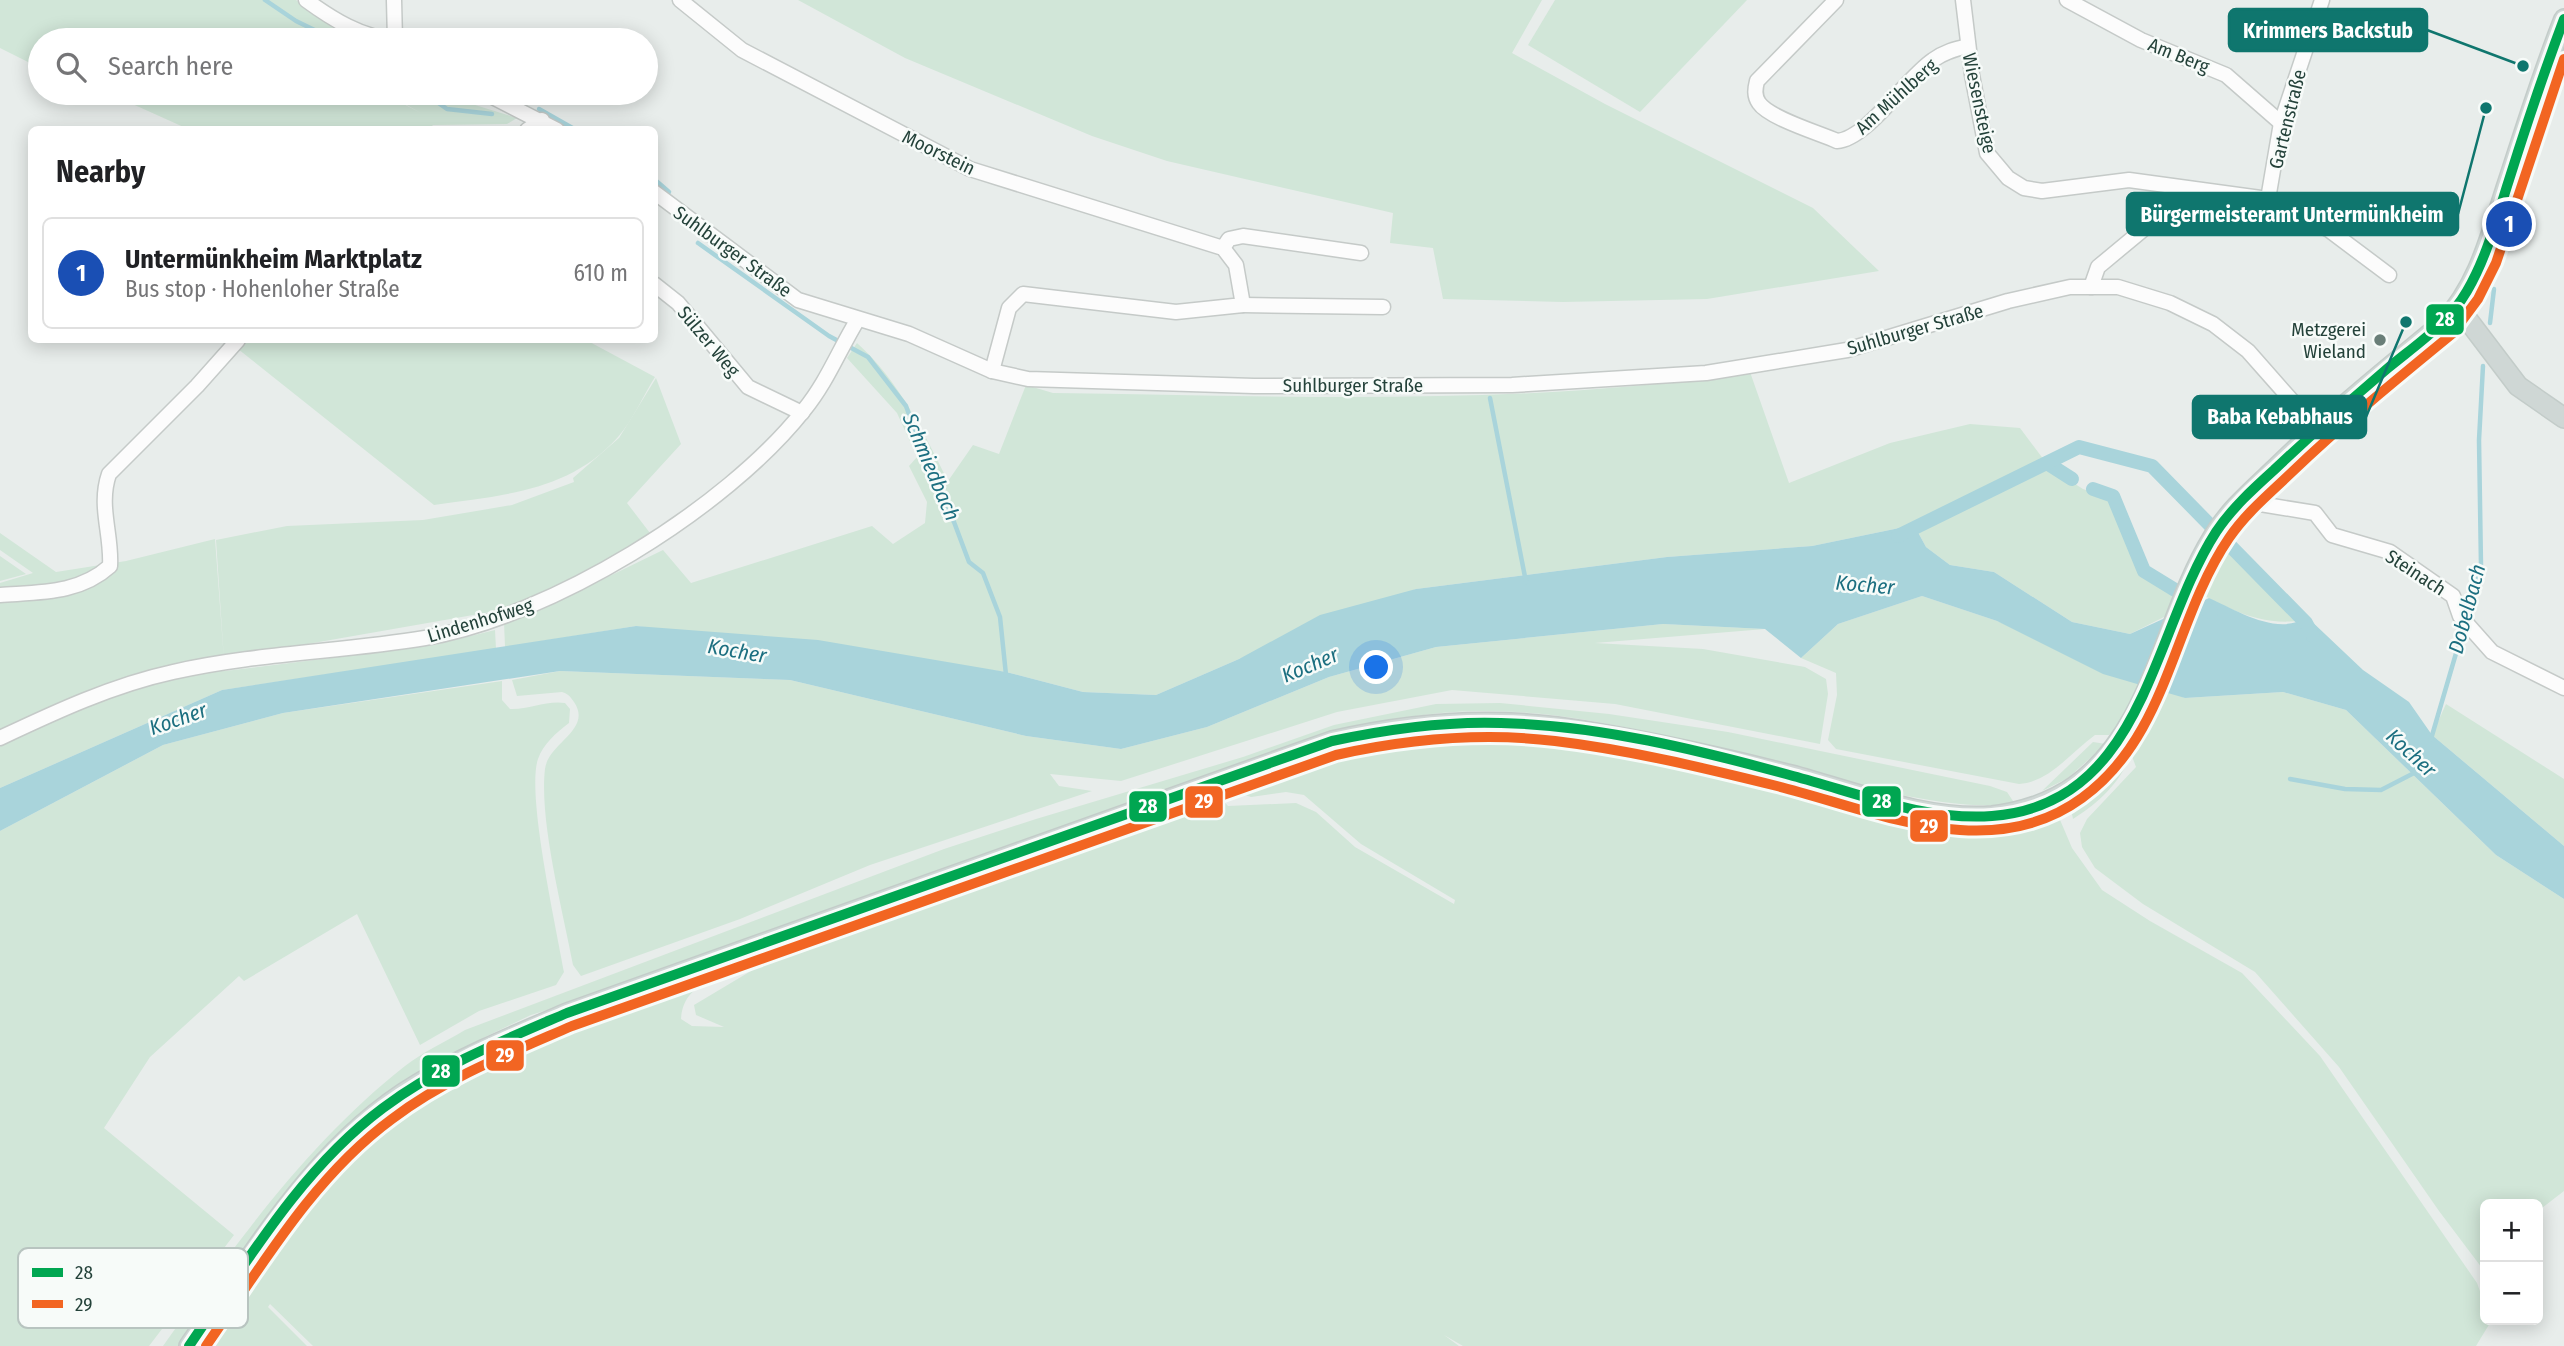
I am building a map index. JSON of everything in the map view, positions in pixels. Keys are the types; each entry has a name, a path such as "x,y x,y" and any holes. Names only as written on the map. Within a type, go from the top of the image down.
{"main road":[{"path":"248,1262 300,1188 353,1134 416,1085 490,1045 567,1013 1301,750 1391,727 1470,723 1554,727 1788,775 1953,815 1984,816 2020,811 2054,798 2090,774 2115,744 2143,695 2203,556 2226,519 2316,428 2458,307 2489,242 2544,69 2564,19"},
{"path":"2458,307 2518,386 2564,418"},
{"path":"189,1346 202,1328"}],"street":[{"path":"306,0 353,28"},
{"path":"394,0 395,28"},
{"name":"Moorstein","path":"680,0 742,50 970,169 1223,248"},
{"name":"Am Mühlberg","path":"1836,0 1757,81 1755,90 1756,97 1765,109 1837,141 1858,131 1931,61 1948,51 1968,46"},
{"name":"Wiesensteige","path":"1963,0 1986,153 2008,178 2024,188 2042,191 2129,180 2192,189"},
{"name":"Am Berg","path":"2067,0 2141,40 2226,75 2281,123"},
{"name":"Gartenstraße","path":"2268,199 2281,123 2322,0"},
{"path":"511,105 551,126"},
{"path":"533,126 542,120"},
{"path":"2091,287 2098,267 2192,189 2268,199 2329,230 2389,275"},
{"name":"Suhlburger Straße","path":"658,195 799,300 909,334 992,371 1028,379 1254,386 1512,384 1706,373 1847,350 2008,301 2070,286 2131,291 2170,303 2213,324 2248,351 2316,428"},
{"path":"1242,305 1236,265 1223,248 1229,239 1242,236 1361,253"},
{"name":"Sülzer Weg","path":"658,287 678,303 748,387 802,413"},
{"path":"992,371 1009,308 1023,294 1176,313 1242,305 1383,307"},
{"name":"Lindenhofweg","path":"0,738 69,706 171,672 266,656 427,638 500,617 574,589 706,504 764,455 826,382 858,319"},
{"path":"0,595 63,590 94,580 110,566 111,548 103,493 109,474 197,386 235,343"},
{"name":"Steinach","path":"2242,500 2315,513 2332,535 2390,552 2453,596 2460,616 2492,652 2564,688"}],"green space":[{"path":"0,0 296,0 333,28 28,28 28,62 0,48"},
{"path":"798,0 1542,0 1512,53 1605,104 1813,208 1879,271 1707,299 1563,302 1443,299 1433,248 1390,243 1393,213 1167,161 1092,136 905,58"},
{"path":"1555,0 1747,0 1640,112 1528,45"},
{"path":"135,105 405,105 421,113 407,105 475,105 517,118 507,124 432,126 181,126"},
{"path":"243,343 592,343 655,377 618,437 599,455 578,469 556,480 509,494 434,505 238,349"},
{"path":"857,343 898,390 948,481 973,445 999,454 1026,385 1053,393 1403,397 1577,390 1750,372 1789,483 1890,443 1970,424 2020,428 2044,460 2044,471 2048,467 2083,489 2111,498 2143,575 2192,603 2130,634 2072,622 1994,572 1950,565 1926,547 1914,525 1812,546 1667,557 1416,589 1156,695 1083,692 1006,672 636,626 505,647 504,622 540,610 663,550 691,583 872,526 893,544 925,523 927,502 909,466 917,457 897,413 847,358"},
{"path":"656,378 681,444 627,503 650,533 570,585 496,611 262,652 223,664 225,671 434,645 495,630 496,649 222,690 0,788 0,583 33,573 0,550 0,533 56,572 126,561 215,539 224,660 216,540 287,526 423,520 512,505 574,482 573,478 619,438"},
{"path":"2209,525 2271,593 2305,620 2288,622 2255,618 2181,583 2195,548"},
{"path":"0,556 26,574 0,581"},
{"path":"1922,596 1997,621 2185,698 2283,692 2346,710 2496,855 2564,899 2564,1191 2543,1207 2543,1199 2480,1199 2480,1265 2339,1067 2255,972 2143,904 2095,868 2082,847 2080,833 2087,819 2136,767 2127,743 2113,731 2109,735 2095,735 2041,778 2019,784 1836,749 1828,740 1837,695 1836,673 1801,658 1838,624"},
{"path":"1663,624 1765,629 1595,643 1703,649 1805,667 1826,679 1828,694 1820,744 1615,704 1452,690 1337,712 1121,781 1050,774 1059,786 1092,791 870,865 740,919 581,976 573,965 558,893 545,814 544,790 548,760 574,729 578,712 571,698 562,692 517,696 512,680 560,671 790,680 1026,736 1121,749 1207,727 1329,677 1436,647"},
{"path":"502,681 502,700 510,709 565,703 570,709 569,723 543,748 535,776 539,831 564,972 556,985 479,1011 420,1045 357,914 244,981 239,976 150,1057 104,1128 234,1235 224,1248 18,1248 18,1328 163,1328 149,1346 0,1346 0,831 163,745 283,713"},
{"path":"1500,703 1609,714 1728,732 1990,786 2007,792 2015,804 1962,804 1904,796 1679,739 1560,716 1462,711 1407,717 1333,731 586,998 531,1015 485,1037 405,1086 248,1249 234,1248 274,1197 336,1128 405,1066 465,1030 944,849 1243,757 1334,725 1436,704"},
{"path":"2446,704 2564,779 2564,846 2432,735"},
{"path":"1499,733 1588,745 1924,819 1978,828 2002,827 2055,808 2072,848 2102,890 2150,921 2242,973 2320,1056 2477,1283 2480,1291 2480,1325 2489,1325 2476,1346 1463,1346 1444,1335 1459,1346 313,1346 270,1304 268,1307 307,1346 202,1346 215,1328 248,1328 248,1281 277,1240 335,1170 433,1090 503,1051 567,1024 757,957 735,972 700,987 684,1004 681,1019 692,1026 724,1027 696,1015 694,1005 761,965 769,954 819,937 828,938 903,912 921,898 1215,792 1228,806 1296,803 1316,812 1355,847 1454,904 1455,900 1361,844 1304,795 1286,792 1251,797 1227,789 1328,754 1426,737"},
{"path":"2093,742 2106,744 2068,778 2042,791"},
{"path":"2120,756 2124,756 2127,763 2117,780 2097,801 2073,819 2070,804 2095,784"},
{"path":"176,1328 191,1328 179,1346 163,1346"}],"water":[{"name":"Kocher","path":"1914,525 1926,547 1950,565 1994,572 2072,622 2130,634 2209,598 2244,615 2270,623 2296,622 2307,617 2363,670 2409,702 2432,735 2564,846 2564,899 2496,855 2346,710 2283,692 2185,698 2103,674 1997,621 1922,596 1838,624 1801,658 1765,629 1663,624 1436,647 1329,677 1207,727 1121,749 1026,736 790,680 560,671 283,713 163,745 0,831 0,788 222,690 636,626 818,640 1006,672 1083,692 1156,695 1239,659 1320,615 1416,589 1667,557 1812,546"}],"waterway":[{"name":"Schmiedbach","path":"265,0 310,28"},
{"name":"Schmiedbach","path":"441,105 447,109 492,114"},
{"name":"Schmiedbach","path":"539,109 569,126"},
{"name":"Schmiedbach","path":"658,182 669,192"},
{"name":"Schmiedbach","path":"698,243 829,336 868,357 906,406 940,500 954,522 969,562 983,573 1000,617 1006,675"},
{"name":"Dobelbach","path":"2490,323 2494,289"},
{"name":"Dobelbach","path":"2466,618 2481,566 2479,440 2483,366"},
{"path":"1490,398 1526,582"},
{"path":"1898,536 2079,447 2152,466 2306,623 2313,636"},
{"path":"2047,463 2072,479"},
{"path":"2093,489 2113,496 2144,571 2211,612"},
{"name":"Dobelbach","path":"2431,739 2464,626"},
{"name":"Kocher","path":"2290,779 2345,789 2381,790 2416,772"}],"transit line":[{"name":"28","path":"248,1259 301,1188 353,1132 404,1093 496,1044 567,1013 1332,741 1437,725 1480,723 1574,728 1685,748 1916,810 1992,816 2043,804 2082,781 2113,747 2137,707 2194,573 2216,532 2229,515 2330,418 2431,333 2451,314 2467,291 2486,251 2564,19"},
{"name":"29","path":"248,1284 313,1195 364,1142 413,1104 502,1056 572,1026 1336,755 1417,741 1472,737 1527,738 1611,749 1667,760 1931,826 1970,830 2009,828 2046,818 2082,798 2111,772 2134,743 2152,710 2210,571 2243,520 2330,437 2452,334 2478,299 2496,263 2564,59"},
{"name":"28","path":"189,1346 201,1328"},
{"name":"29","path":"206,1346 218,1328"}],"place":[{"name":"Krimmers Backstub","path":"2523,66"},
{"name":"Bürgermeisteramt Untermünkheim","path":"2486,108"},
{"name":"Untermünkheim Marktplatz","path":"2509,224"},
{"name":"Baba Kebabhaus","path":"2406,322"},
{"name":"Metzgerei Wieland","path":"2380,340"}]}
